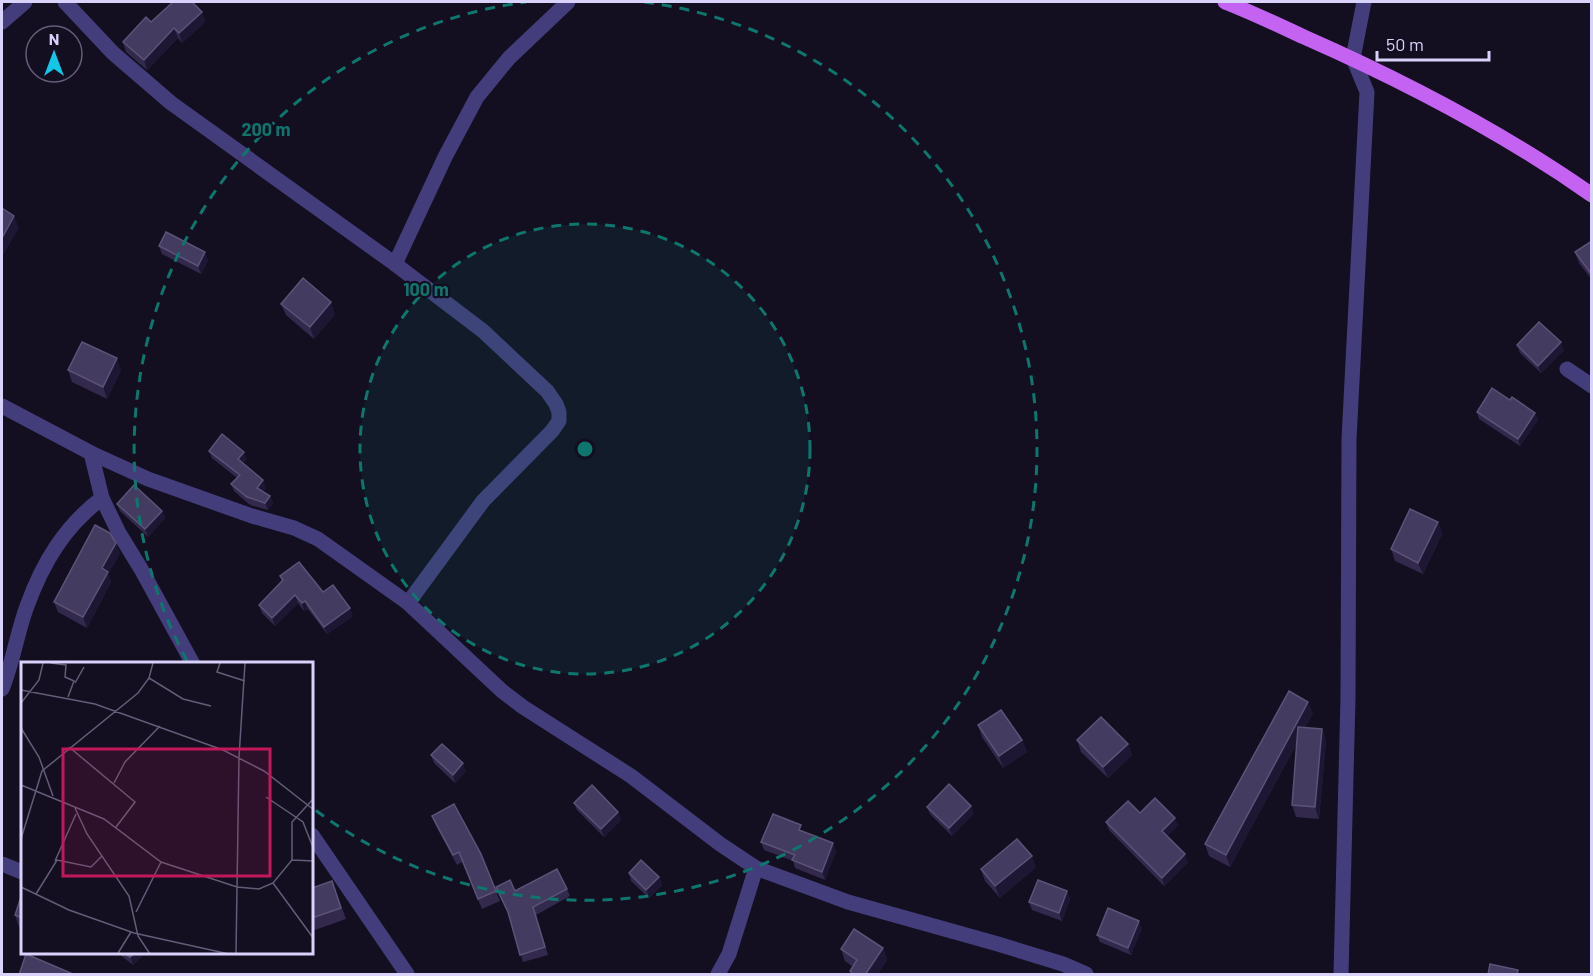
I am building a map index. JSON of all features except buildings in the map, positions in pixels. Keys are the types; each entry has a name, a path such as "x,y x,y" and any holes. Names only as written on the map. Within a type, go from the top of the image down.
{"main road":[{"path":"1224,2 1353,58 1455,111 1552,167 1592,195"}],"street":[{"path":"2,22 25,2"},
{"path":"65,2 113,53 171,103 395,264 483,331 547,391 556,404 559,421 552,431 483,501 408,603"},
{"path":"395,264 445,157 477,97 510,58 568,2"},
{"path":"1341,975 1348,698 1349,439 1367,92 1353,58 1364,2"},
{"path":"1567,369 1592,386"},
{"path":"2,406 91,453 148,479 187,494 294,528 318,539 408,603 516,702 631,776 720,844 756,868 848,902 1064,964 1086,975"},
{"path":"91,453 102,498 119,533 192,662"},
{"path":"2,689 10,671 27,606 47,563 63,535 84,511 102,498"},
{"path":"314,838 407,975"},
{"path":"2,864 21,872"},
{"path":"718,975 729,954 756,868"}]}
